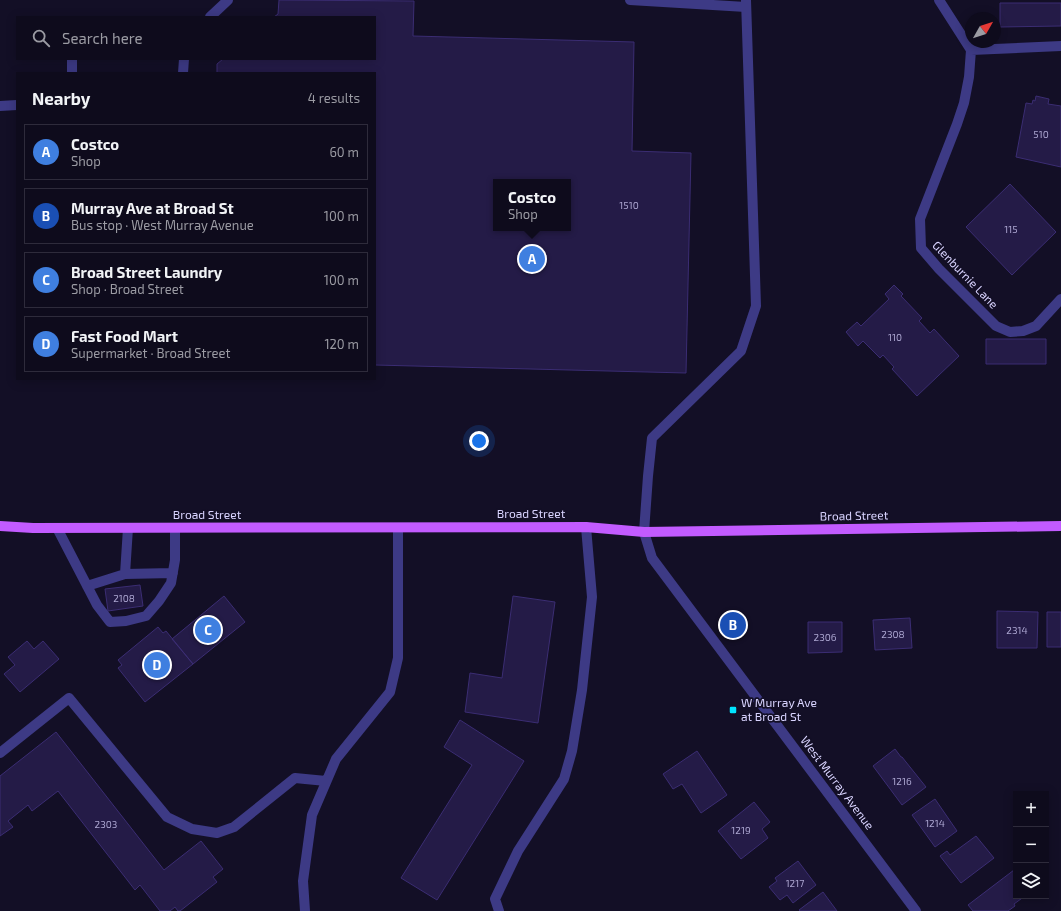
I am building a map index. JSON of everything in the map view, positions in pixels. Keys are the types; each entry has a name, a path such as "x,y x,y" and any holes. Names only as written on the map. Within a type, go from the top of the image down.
{"main road":[{"name":"Broad Street","path":"0,526 33,528 586,527 644,532 1061,526"}],"street":[{"path":"211,16 228,0"},
{"path":"630,0 746,4 756,306 741,351 652,438 644,532"},
{"path":"939,0 971,50 1061,46"},
{"name":"Glenburnie Lane","path":"971,50 969,77 964,103 920,219 921,248 939,269 996,326 1010,332 1023,331 1036,326 1061,299"},
{"path":"72,60 72,72"},
{"path":"183,72 184,60"},
{"path":"0,106 16,105"},
{"path":"499,911 495,899 518,851 564,779 572,751 582,690 592,597 586,527"},
{"path":"57,528 97,605 110,622 126,621 146,616 172,583 175,560 175,528"},
{"path":"125,574 128,528"},
{"path":"305,911 302,881 312,815 336,759 390,692 398,658 398,528"},
{"name":"West Murray Avenue","path":"644,532 652,558 916,911"},
{"path":"88,586 125,574 173,573"},
{"path":"0,753 69,698 167,817 192,829 217,833 234,827 295,778 326,781"}],"building":[{"path":"279,0 414,1 413,36 634,42 632,151 691,153 686,373 376,365 376,72 217,72 217,64 222,60 376,60 376,16 275,16 278,14"},
{"path":"1000,3 1061,3 1061,26 1001,27"},
{"path":"1036,96 1049,99 1048,104 1061,106 1061,167 1016,157 1026,103 1032,104 1033,100 1035,101"},
{"path":"1010,184 1056,232 1012,275 966,227"},
{"path":"894,285 903,294 901,296 922,318 919,321 930,333 934,329 959,356 917,396 892,369 894,367 883,355 880,358 863,341 858,346 846,332 857,322 861,326 889,299 885,294"},
{"path":"986,339 1046,339 1046,364 986,364"},
{"path":"140,585 143,606 108,611 105,589"},
{"path":"224,596 245,622 193,664 172,639"},
{"path":"513,596 555,602 538,723 465,712 470,673 502,678"},
{"path":"997,611 1038,612 1037,648 997,648"},
{"path":"1047,612 1061,612 1061,647 1047,647"},
{"path":"910,618 912,648 875,650 873,620"},
{"path":"808,622 842,622 842,652 808,653"},
{"path":"158,627 163,633 166,631 193,664 145,702 118,668 122,665 118,660"},
{"path":"27,641 34,649 43,641 59,659 20,692 4,674 15,665 8,657"},
{"path":"460,720 524,761 437,900 401,878 472,765 444,747"},
{"path":"56,732 164,870 201,841 223,869 213,877 217,882 180,911 178,911 175,907 170,911 160,911 140,885 135,890 58,791 32,811 28,805 8,821 13,827 0,836 0,776"},
{"path":"895,749 926,787 902,805 873,766"},
{"path":"697,751 727,795 701,813 682,784 673,789 663,774"},
{"path":"935,799 957,831 935,847 912,815"},
{"path":"754,802 770,822 762,829 768,838 741,859 718,831"},
{"path":"976,836 994,858 961,883 940,856 947,851 950,855"},
{"path":"798,861 816,885 793,903 787,895 780,900 769,887 777,881 775,878"},
{"path":"1013,871 1013,899 1021,899 1014,904 1015,906 1008,911 973,911 968,905"},
{"path":"823,892 837,911 799,910"}],"place":[{"name":"Costco","path":"532,259"},
{"name":"Murray Ave at Broad St","path":"733,625"},
{"name":"Broad Street Laundry","path":"208,630"},
{"name":"Fast Food Mart","path":"157,665"},
{"name":"W Murray Ave at Broad St","path":"733,710"}]}
